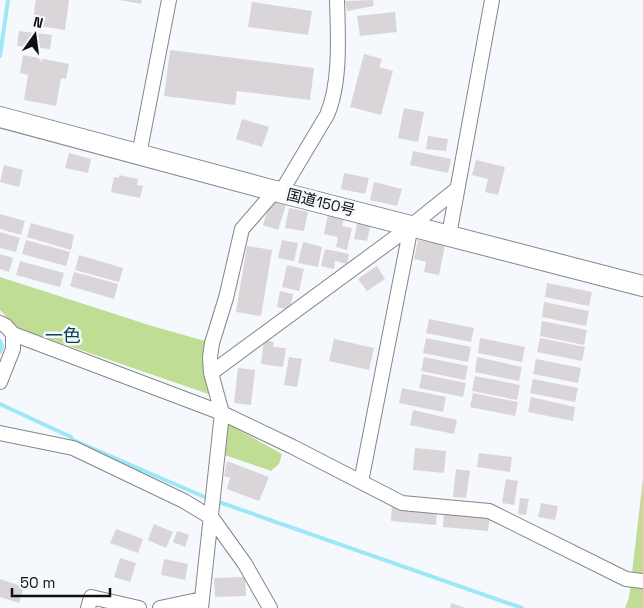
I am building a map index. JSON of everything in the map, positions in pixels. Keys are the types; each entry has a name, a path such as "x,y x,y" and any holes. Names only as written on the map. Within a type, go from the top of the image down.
{"highway":[{"name":"国道150号","path":"0,117 643,286"}],"street":[{"path":"139,154 169,0"},
{"path":"160,608 201,604 222,414 211,373 210,357 212,343 226,298 242,229 278,191 326,115 332,102 338,42 337,0"},
{"path":"448,235 492,0"},
{"path":"211,373 411,226 457,189"},
{"path":"361,482 411,226"},
{"path":"0,323 6,326 13,334 222,414 402,504 489,511 626,579 641,580"},
{"path":"0,382 13,349 13,334"},
{"path":"0,433 73,448 184,501 212,518 245,564 270,608"},
{"path":"88,608 91,596 139,608"}],"green space":[{"path":"0,277 152,326 212,343 217,397 17,328 0,310"},
{"path":"226,423 282,454 279,464 271,471 222,454"},
{"path":"643,479 643,608 625,608 629,598"}],"building":[{"path":"36,0 69,0 65,30 32,25"},
{"path":"120,0 142,0 141,4"},
{"path":"373,0 374,6 347,11 345,1"},
{"path":"252,2 312,11 308,35 248,27"},
{"path":"395,12 397,32 360,36 357,16"},
{"path":"19,31 52,35 50,49 17,46"},
{"path":"170,50 314,68 310,100 237,91 235,105 164,96"},
{"path":"364,54 382,59 379,67 393,71 381,115 350,107"},
{"path":"23,55 69,64 66,79 61,78 56,106 24,100 28,75 20,73"},
{"path":"404,108 424,112 418,142 398,138"},
{"path":"242,119 269,127 262,147 236,139"},
{"path":"428,136 448,139 446,151 426,149"},
{"path":"413,151 451,159 448,173 410,165"},
{"path":"69,153 91,159 88,173 65,168"},
{"path":"476,160 505,167 498,195 485,192 488,179 472,175"},
{"path":"4,165 23,170 19,187 0,182"},
{"path":"344,173 369,178 365,194 341,189"},
{"path":"119,175 138,179 137,185 143,186 140,198 111,192 114,177 119,178"},
{"path":"374,182 402,189 397,206 370,200"},
{"path":"271,200 286,205 278,230 263,225"},
{"path":"289,208 308,212 304,231 285,228"},
{"path":"0,214 25,221 21,235 0,229"},
{"path":"328,215 344,219 342,226 352,228 347,250 336,247 338,237 324,234"},
{"path":"358,219 371,222 367,241 354,239"},
{"path":"31,223 74,235 71,250 27,237"},
{"path":"0,232 20,238 16,252 0,248"},
{"path":"26,240 70,252 66,266 22,254"},
{"path":"282,240 298,243 294,261 278,258"},
{"path":"418,240 445,245 439,275 424,272 426,262 414,259"},
{"path":"303,242 322,247 318,267 298,263"},
{"path":"247,246 272,250 261,316 236,312"},
{"path":"325,249 349,254 347,264 335,261 334,269 321,266"},
{"path":"0,254 13,258 9,272 0,269"},
{"path":"79,255 123,268 119,282 75,270"},
{"path":"20,261 64,273 60,287 16,275"},
{"path":"287,265 304,269 299,291 282,287"},
{"path":"377,266 385,279 367,291 358,279"},
{"path":"74,272 118,284 114,299 70,286"},
{"path":"547,283 592,292 589,306 545,297"},
{"path":"280,291 293,294 290,310 277,307"},
{"path":"544,302 589,311 586,326 542,317"},
{"path":"429,319 474,328 471,342 426,333"},
{"path":"542,321 587,330 584,345 540,336"},
{"path":"426,338 471,347 468,362 423,353"},
{"path":"480,338 525,347 522,362 478,353"},
{"path":"540,338 585,347 582,361 537,352"},
{"path":"334,339 374,348 369,370 329,361"},
{"path":"264,340 274,342 273,347 286,348 283,367 261,364"},
{"path":"289,357 302,359 297,387 284,385"},
{"path":"424,357 468,366 465,380 421,371"},
{"path":"477,357 522,367 519,381 475,372"},
{"path":"536,359 581,368 578,383 533,374"},
{"path":"238,368 255,370 251,405 234,403"},
{"path":"422,374 466,383 463,397 419,388"},
{"path":"475,376 520,385 517,400 472,391"},
{"path":"533,379 578,388 575,402 530,393"},
{"path":"402,388 446,397 443,412 399,403"},
{"path":"473,393 518,402 515,416 470,407"},
{"path":"531,397 575,407 573,421 528,412"},
{"path":"413,410 457,420 454,434 410,425"},
{"path":"415,448 446,451 444,473 413,470"},
{"path":"479,453 512,457 510,472 477,467"},
{"path":"227,461 269,477 259,501 227,489 230,478 224,476"},
{"path":"456,469 470,471 466,498 453,497"},
{"path":"506,479 518,481 514,505 502,503"},
{"path":"520,498 529,499 526,515 518,514"},
{"path":"541,503 558,506 555,520 538,517"},
{"path":"392,506 437,510 436,525 391,521"},
{"path":"444,512 490,516 488,531 443,527"},
{"path":"154,524 173,532 166,548 148,540"},
{"path":"116,529 143,539 138,553 110,543"},
{"path":"177,531 189,535 185,547 173,542"},
{"path":"120,558 136,563 130,582 114,577"},
{"path":"164,559 188,564 185,580 161,575"},
{"path":"245,577 246,596 215,597 214,578"},
{"path":"0,579 24,587 19,603 0,597"},
{"path":"451,603 466,608 450,608"}],"waterway":[{"path":"0,56 8,0"},
{"path":"0,341 2,346 0,352"},
{"path":"0,404 71,437 73,440 209,499"},
{"path":"216,501 522,608"}],"district":[{"name":"一色","path":"63,335"}]}
